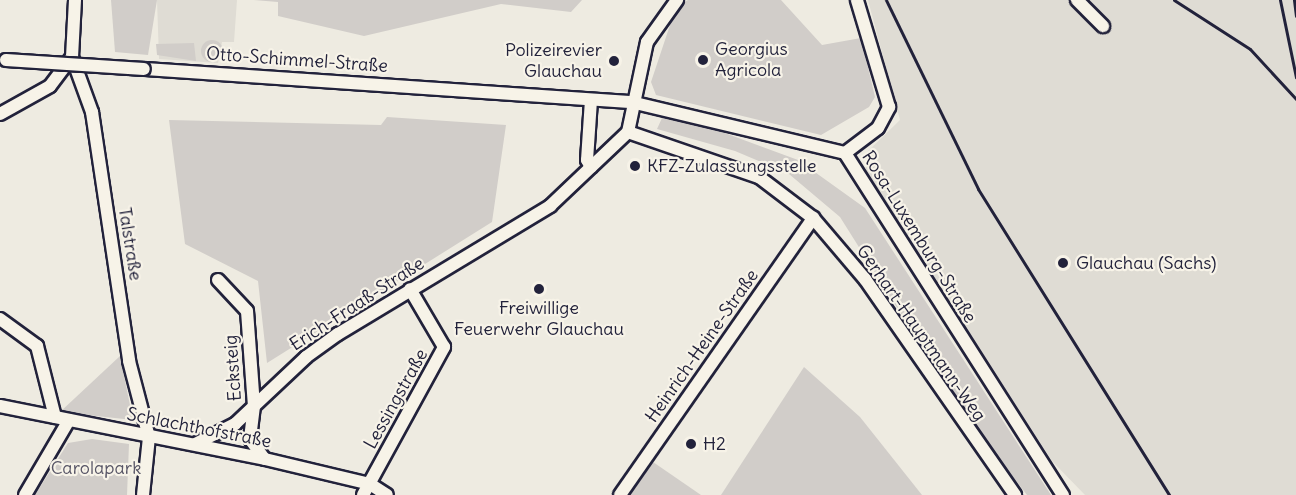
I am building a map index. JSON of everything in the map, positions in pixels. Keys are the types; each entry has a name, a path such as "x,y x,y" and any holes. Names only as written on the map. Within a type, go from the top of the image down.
{"street":[{"name":"Talstraße","path":"75,0 72,57 92,112 129,361 149,436 143,495"},
{"path":"628,132 631,102 647,42 676,0"},
{"path":"844,153 886,118 886,89 857,0"},
{"path":"1077,0 1103,26"},
{"path":"0,114 50,86 72,57"},
{"name":"Otto-Schimmel-Straße","path":"3,59 631,102"},
{"path":"591,100 586,160 591,167"},
{"name":"Rosa-Luxemburg-Straße","path":"631,102 844,153 1063,495"},
{"name":"Erich-Fraaß-Straße","path":"195,444 235,424 306,357 410,289 550,206 628,132"},
{"name":"Gerhart-Hauptmann-Weg","path":"628,132 727,164 784,192 813,218 865,279 1015,495"},
{"name":"Heinrich-Heine-Straße","path":"620,495 813,218"},
{"name":"Ecksteig","path":"218,280 247,311 254,406 250,439 265,459"},
{"name":"Lessingstraße","path":"367,490 444,347 410,289"},
{"path":"0,319 37,346 56,417"},
{"name":"Schlachthofstraße","path":"0,406 265,459 387,495"},
{"path":"25,495 69,420"}],"shaded area":[{"path":"157,0 237,0 234,42 222,42 218,63 159,59"},
{"path":"868,0 1296,0 1296,495 1085,495 1052,461 866,173 865,154 900,120"}],"green space":[{"path":"111,0 157,0 148,55 115,52"},
{"path":"254,0 582,0 571,12 501,4 364,36 278,16 278,2"},
{"path":"688,0 781,0 822,45 861,38 875,97 869,107 821,135 656,95 651,82 670,25 667,12"},
{"path":"212,40 222,47 223,51 216,61 212,62 202,55 201,51 208,41"},
{"path":"194,43 196,61 157,55 156,44"},
{"path":"387,117 506,125 492,222 267,363 258,281 185,244 169,120 381,125"},
{"path":"662,118 714,129 798,160 865,208 1051,495 1027,495 964,414 840,217 789,174 735,151 657,129"},
{"name":"Carolapark","path":"120,356 133,420 60,412"},
{"path":"804,367 860,417 922,495 721,495"},
{"name":"Carolapark","path":"92,439 129,444 127,495 35,495 68,443"},
{"path":"653,462 701,495 630,495"}],"railway":[{"path":"886,0 978,189 1169,495"},
{"path":"1174,0 1250,49 1296,99"},
{"path":"1280,0 1296,77"},
{"path":"1294,0 1296,16"}],"place":[{"name":"Georgius Agricola","path":"703,60"},
{"name":"Polizeirevier Glauchau","path":"614,61"},
{"name":"KFZ-Zulassungsstelle","path":"635,166"},
{"name":"Glauchau (Sachs)","path":"1063,263"},
{"name":"Freiwillige Feuerwehr Glauchau","path":"539,289"},
{"name":"H2","path":"691,444"}]}
